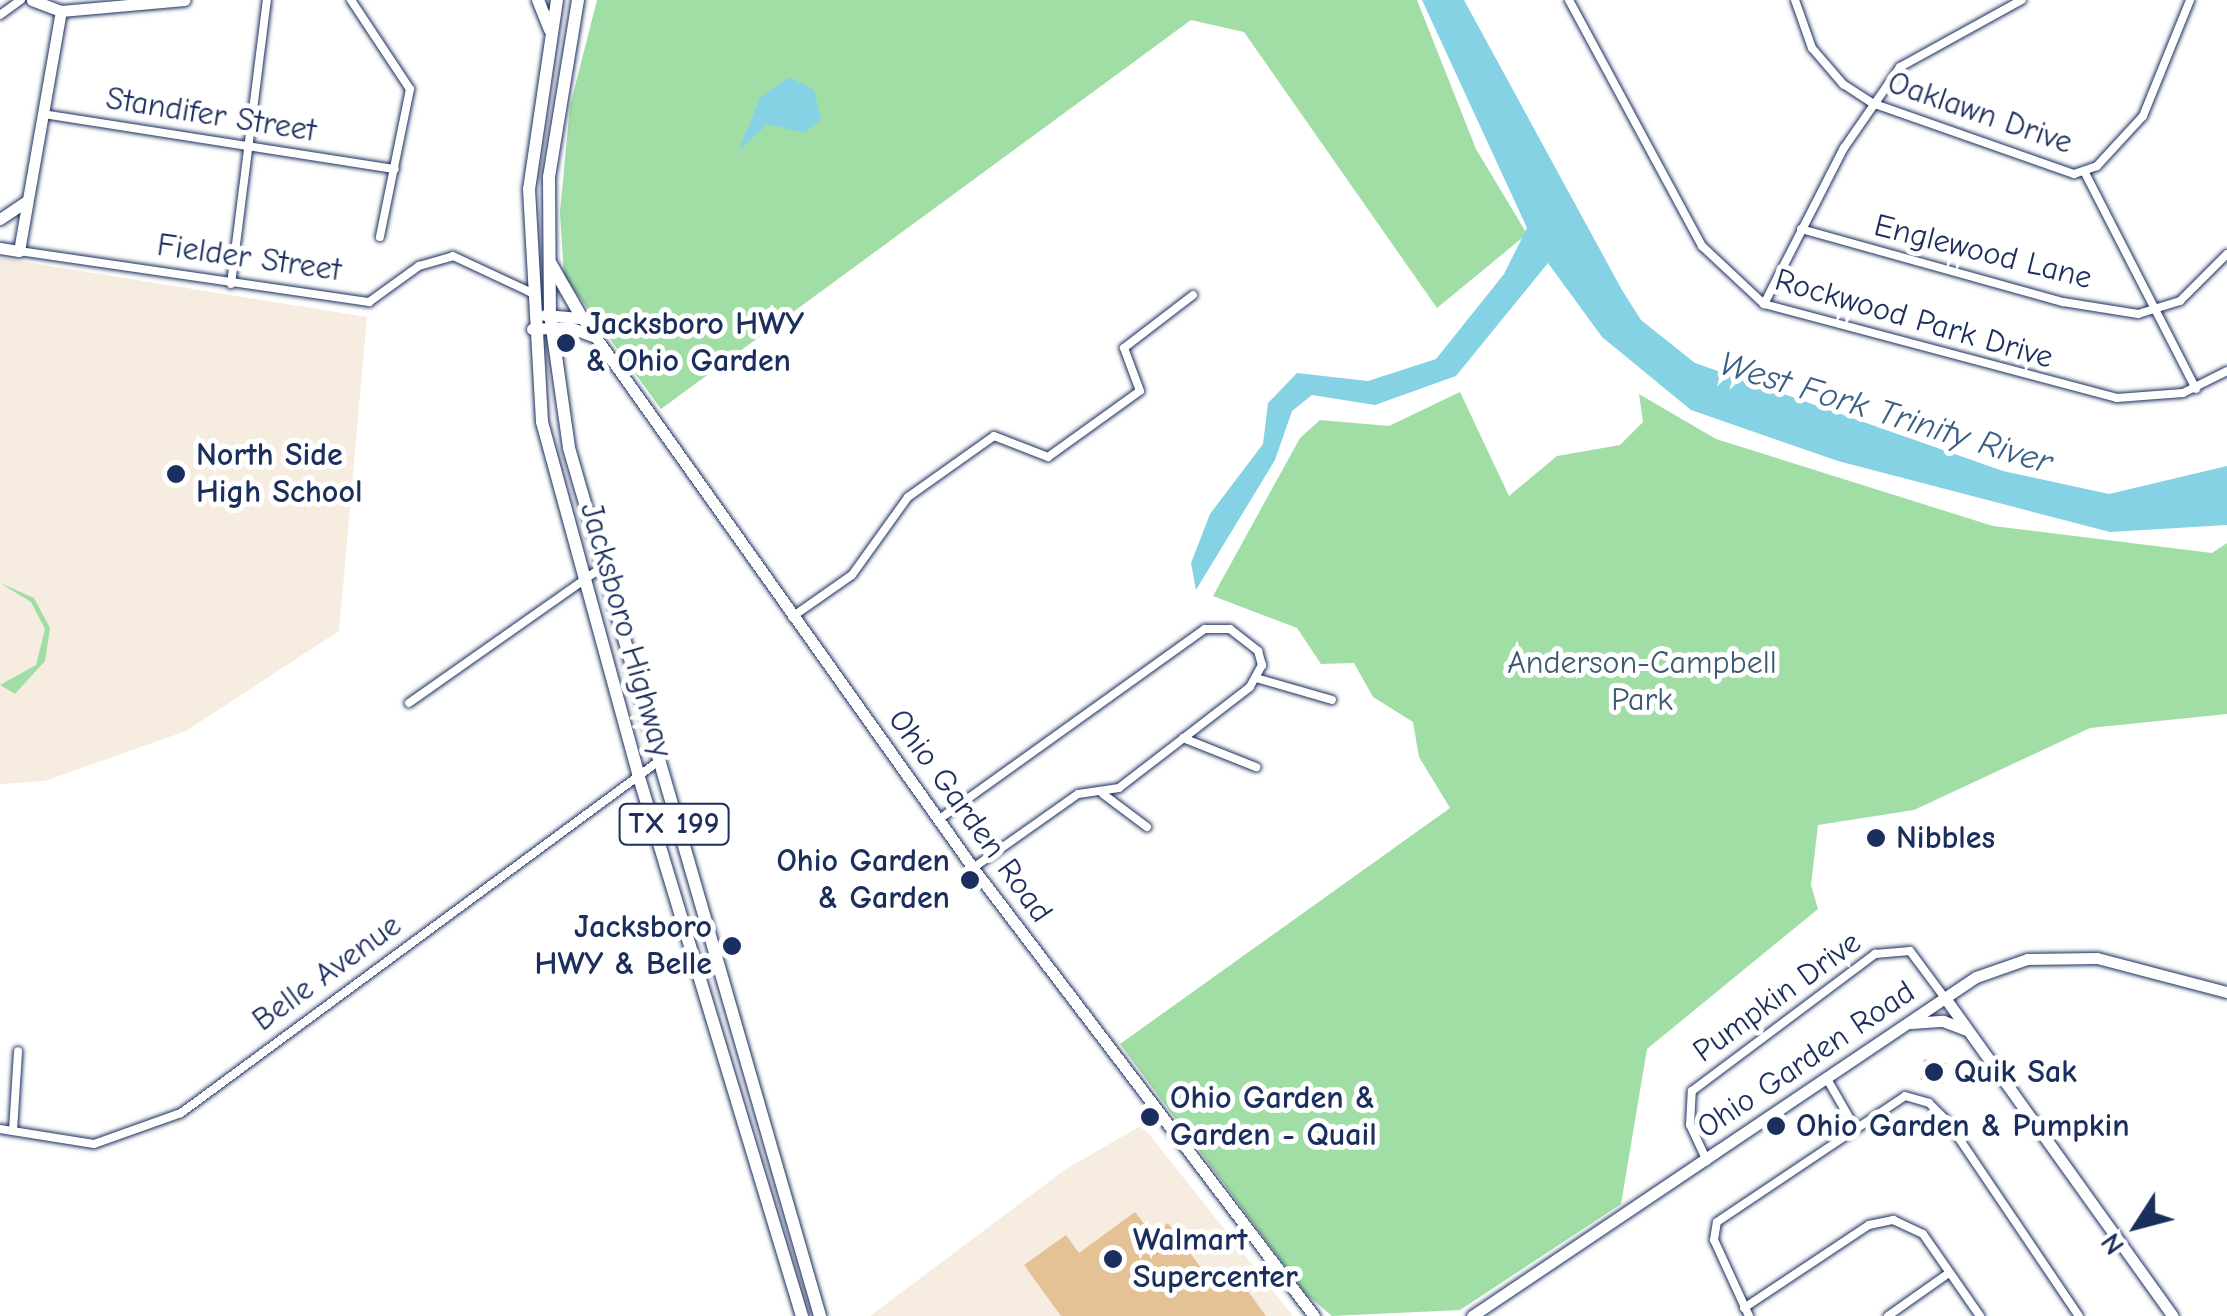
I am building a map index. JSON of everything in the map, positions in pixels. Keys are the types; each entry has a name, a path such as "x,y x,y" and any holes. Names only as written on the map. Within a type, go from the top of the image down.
{"main road":[{"path":"538,0 550,31"},
{"name":"Jacksboro Highway","path":"557,0 534,129 530,292 542,422 638,774 802,1316"},
{"name":"Jacksboro Highway","path":"578,0 556,113 550,260 551,321 570,448 656,762 820,1316"},
{"path":"550,260 582,318"},
{"path":"713,1018 732,1014"}],"street":[{"path":"0,15 21,0"},
{"path":"32,0 63,5 185,0"},
{"path":"231,284 267,0"},
{"path":"351,0 410,89 380,237"},
{"name":"Rockwood Park Drive","path":"1569,0 1702,246 1764,304 2071,390 2146,400 2196,389 2227,371"},
{"name":"Oaklawn Drive","path":"1796,0 1812,48 1842,84 1872,103 2050,171 2084,172"},
{"path":"1764,304 1800,229 1872,103 1900,67 2022,0"},
{"path":"2190,0 2144,116 2084,172 2196,389"},
{"path":"18,251 63,5"},
{"name":"Standifer Street","path":"42,114 396,168"},
{"path":"0,219 28,200"},
{"name":"Englewood Lane","path":"1800,229 2063,302 2155,314"},
{"name":"Fielder Street","path":"0,248 369,302 419,266 453,256 530,292"},
{"path":"2155,314 2209,277 2227,254"},
{"path":"792,617 852,575 908,497 994,436 1048,456 1140,391 1124,348 1194,295"},
{"path":"531,322 582,318"},
{"name":"Ohio Garden Road","path":"582,318 973,868 1314,1316"},
{"path":"551,321 595,338"},
{"path":"409,703 601,568"},
{"path":"938,820 1205,628 1230,630 1253,645 1262,665 1256,678 1183,738 1103,793 1078,794 973,868"},
{"path":"1256,678 1332,700"},
{"path":"1183,738 1256,767"},
{"name":"Belle Avenue","path":"0,1129 94,1144 181,1112 656,762"},
{"path":"1103,793 1148,827"},
{"name":"Pumpkin Drive","path":"1708,1161 1690,1126 1692,1092 1875,954 1910,950 1945,998"},
{"path":"1945,998 2003,966 2055,955 2097,958 2227,992"},
{"name":"Ohio Garden Road","path":"1474,1316 1945,998 2173,1316"},
{"path":"1907,1024 1943,1021 1969,1032"},
{"path":"13,1131 18,1051"},
{"path":"1827,1079 1854,1126"},
{"path":"1980,1316 1923,1234 1893,1220 1869,1225 1747,1312 1714,1240 1718,1222 1854,1126 1905,1096 1917,1098 1948,1122 2079,1312"},
{"path":"1888,1316 1949,1273"}],"shaded area":[{"name":"North Side High School","path":"0,258 367,317 339,631 186,731 45,781 0,784"},
{"path":"1142,1125 1293,1316 870,1316 1066,1169"}],"green space":[{"path":"597,0 1417,0 1476,149 1527,234 1437,308 1244,32 1191,20 661,409 564,276 560,212 570,106"},
{"name":"Anderson-Campbell Park","path":"1460,392 1509,496 1557,456 1620,445 1643,422 1639,394 1716,439 1993,526 2212,553 2227,543 2227,714 2090,728 1914,810 1818,825 1811,885 1818,909 1647,1049 1621,1204 1460,1310 1332,1316 1306,1294 1120,1044 1450,808 1419,757 1413,722 1373,697 1354,663 1321,664 1297,628 1213,596 1300,438 1320,420 1389,426"},
{"path":"0,583 34,598 50,628 45,661 15,694 0,685 36,665 45,629 31,602"}],"water":[{"path":"1422,0 1464,0 1641,320 1695,363 2003,471 2109,494 2227,466 2227,525 2110,532 1838,461 1691,410 1602,337 1548,263 1456,376 1375,405 1312,395 1292,411 1275,460 1196,590 1191,563 1210,514 1263,444 1268,403 1297,373 1368,381 1436,359 1504,274 1527,228"},
{"path":"789,77 814,90 821,119 805,133 767,124 738,152 760,98"}],"building":[{"name":"Quik Sak","path":"1924,1059 1947,1063 1943,1084 1920,1080"},
{"name":"Walmart Supercenter","path":"1135,1212 1152,1234 1168,1223 1212,1283 1231,1268 1266,1316 1061,1316 1024,1265 1066,1235 1079,1253"}],"place":[{"name":"Jacksboro HWY & Ohio Garden","path":"566,343"},
{"name":"North Side High School","path":"176,474"},
{"name":"Nibbles","path":"1876,838"},
{"name":"Ohio Garden & Garden","path":"970,880"},
{"name":"Jacksboro HWY & Belle","path":"732,946"},
{"name":"Quik Sak","path":"1934,1072"},
{"name":"Ohio Garden & Garden - Quail","path":"1150,1117"},
{"name":"Ohio Garden & Pumpkin","path":"1776,1126"},
{"name":"Walmart Supercenter","path":"1113,1259"}],"water label":[{"name":"West Fork Trinity River","path":"1886,413"}]}
